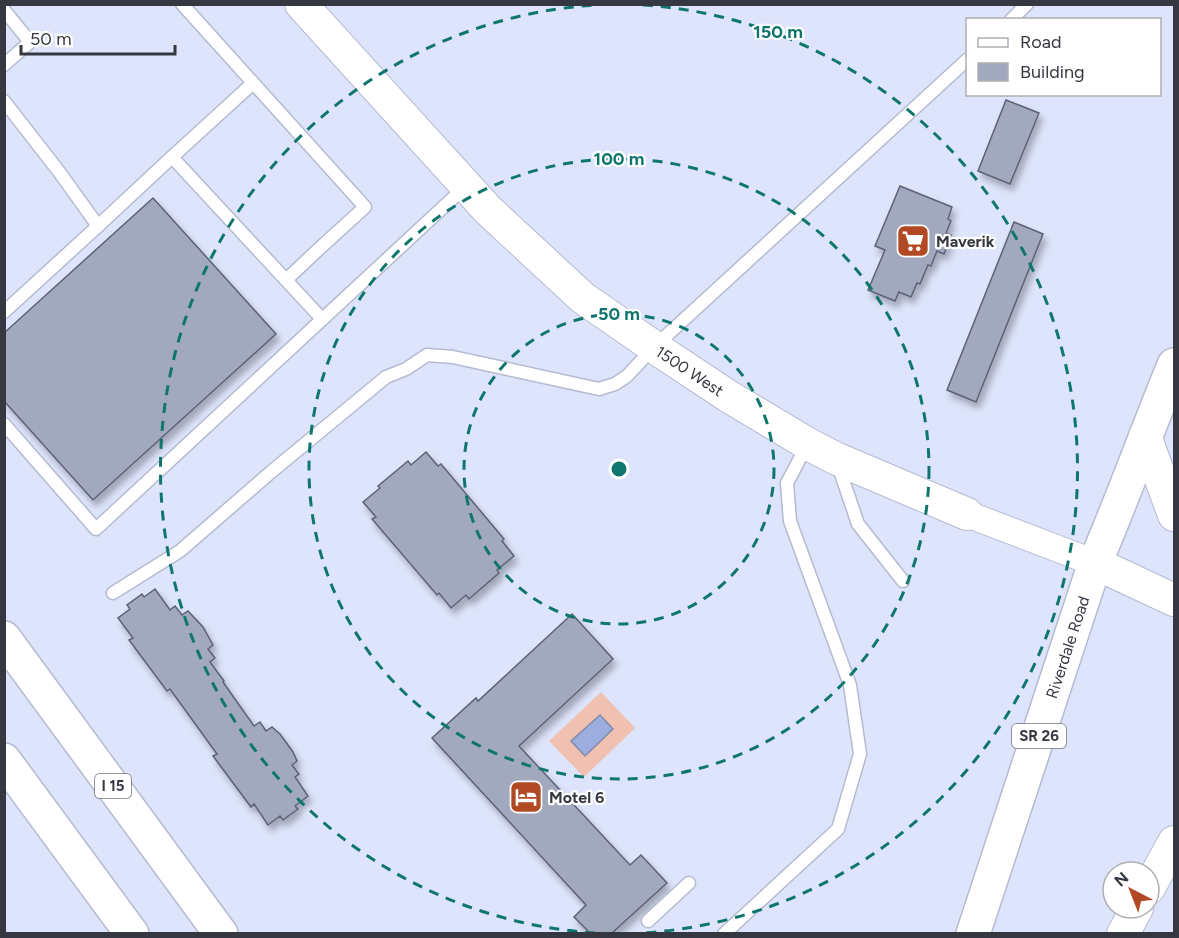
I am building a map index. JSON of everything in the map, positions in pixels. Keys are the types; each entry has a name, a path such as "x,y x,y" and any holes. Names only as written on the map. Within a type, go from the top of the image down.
{"main road":[{"name":"Riverdale Road","path":"973,933 1095,563 1174,365"},
{"name":"I 15","path":"4,638 221,933"},
{"path":"4,760 132,933"}],"street":[{"name":"1500 West","path":"301,4 488,210 583,298 654,347 728,396 835,458 967,514 1095,563 1174,600"},
{"path":"1145,435 1174,515"},
{"path":"1161,866 1174,842"}],"lane":[{"path":"182,4 365,207 286,280"},
{"path":"1013,18 1027,4"},
{"path":"4,10 30,42 4,65"},
{"path":"113,592 180,551 386,377 406,369 427,355 453,357 599,389 615,384 627,376 654,347 966,61"},
{"path":"4,312 253,83"},
{"path":"4,101 98,226"},
{"path":"172,157 322,320"},
{"path":"4,424 96,529 466,187"},
{"path":"730,932 838,829 860,753 850,685 790,521 787,483 808,444"},
{"path":"835,458 858,524 903,581"},
{"path":"648,921 689,883"}],"shaded area":[{"path":"601,692 635,728 584,777 549,741"}],"water":[{"path":"600,715 613,729 585,756 571,741"}],"building":[{"path":"1006,100 1039,113 1010,184 978,171"},
{"name":"Maverik","path":"900,186 952,207 948,219 951,221 946,233 951,235 944,254 937,251 931,266 928,265 920,284 917,283 911,297 899,292 895,301 868,290 885,250 875,246"},
{"path":"153,198 276,334 93,500 4,401 4,333"},
{"name":"Maverik","path":"1014,222 1043,234 976,402 947,390"},
{"path":"426,452 438,466 441,464 504,539 502,541 514,556 497,570 499,573 469,599 466,595 451,608 439,593 437,595 372,519 376,517 363,502 408,461 411,465"},
{"path":"155,589 170,610 175,606 182,615 188,611 203,627 213,645 208,649 215,658 210,662 254,726 260,722 266,731 272,727 293,752 297,761 292,765 299,774 295,777 308,796 295,806 298,809 283,820 280,816 268,825 254,804 251,807 213,756 217,754 170,689 167,691 129,640 133,638 118,618 130,609 127,605 142,594 144,597"},
{"name":"Motel 6","path":"572,614 613,659 519,746 630,865 641,855 667,883 612,933 590,933 574,917 586,905 432,738 476,698 478,701"}],"place":[{"name":"Maverik","path":"913,241"},
{"name":"Motel 6","path":"526,797"}]}
